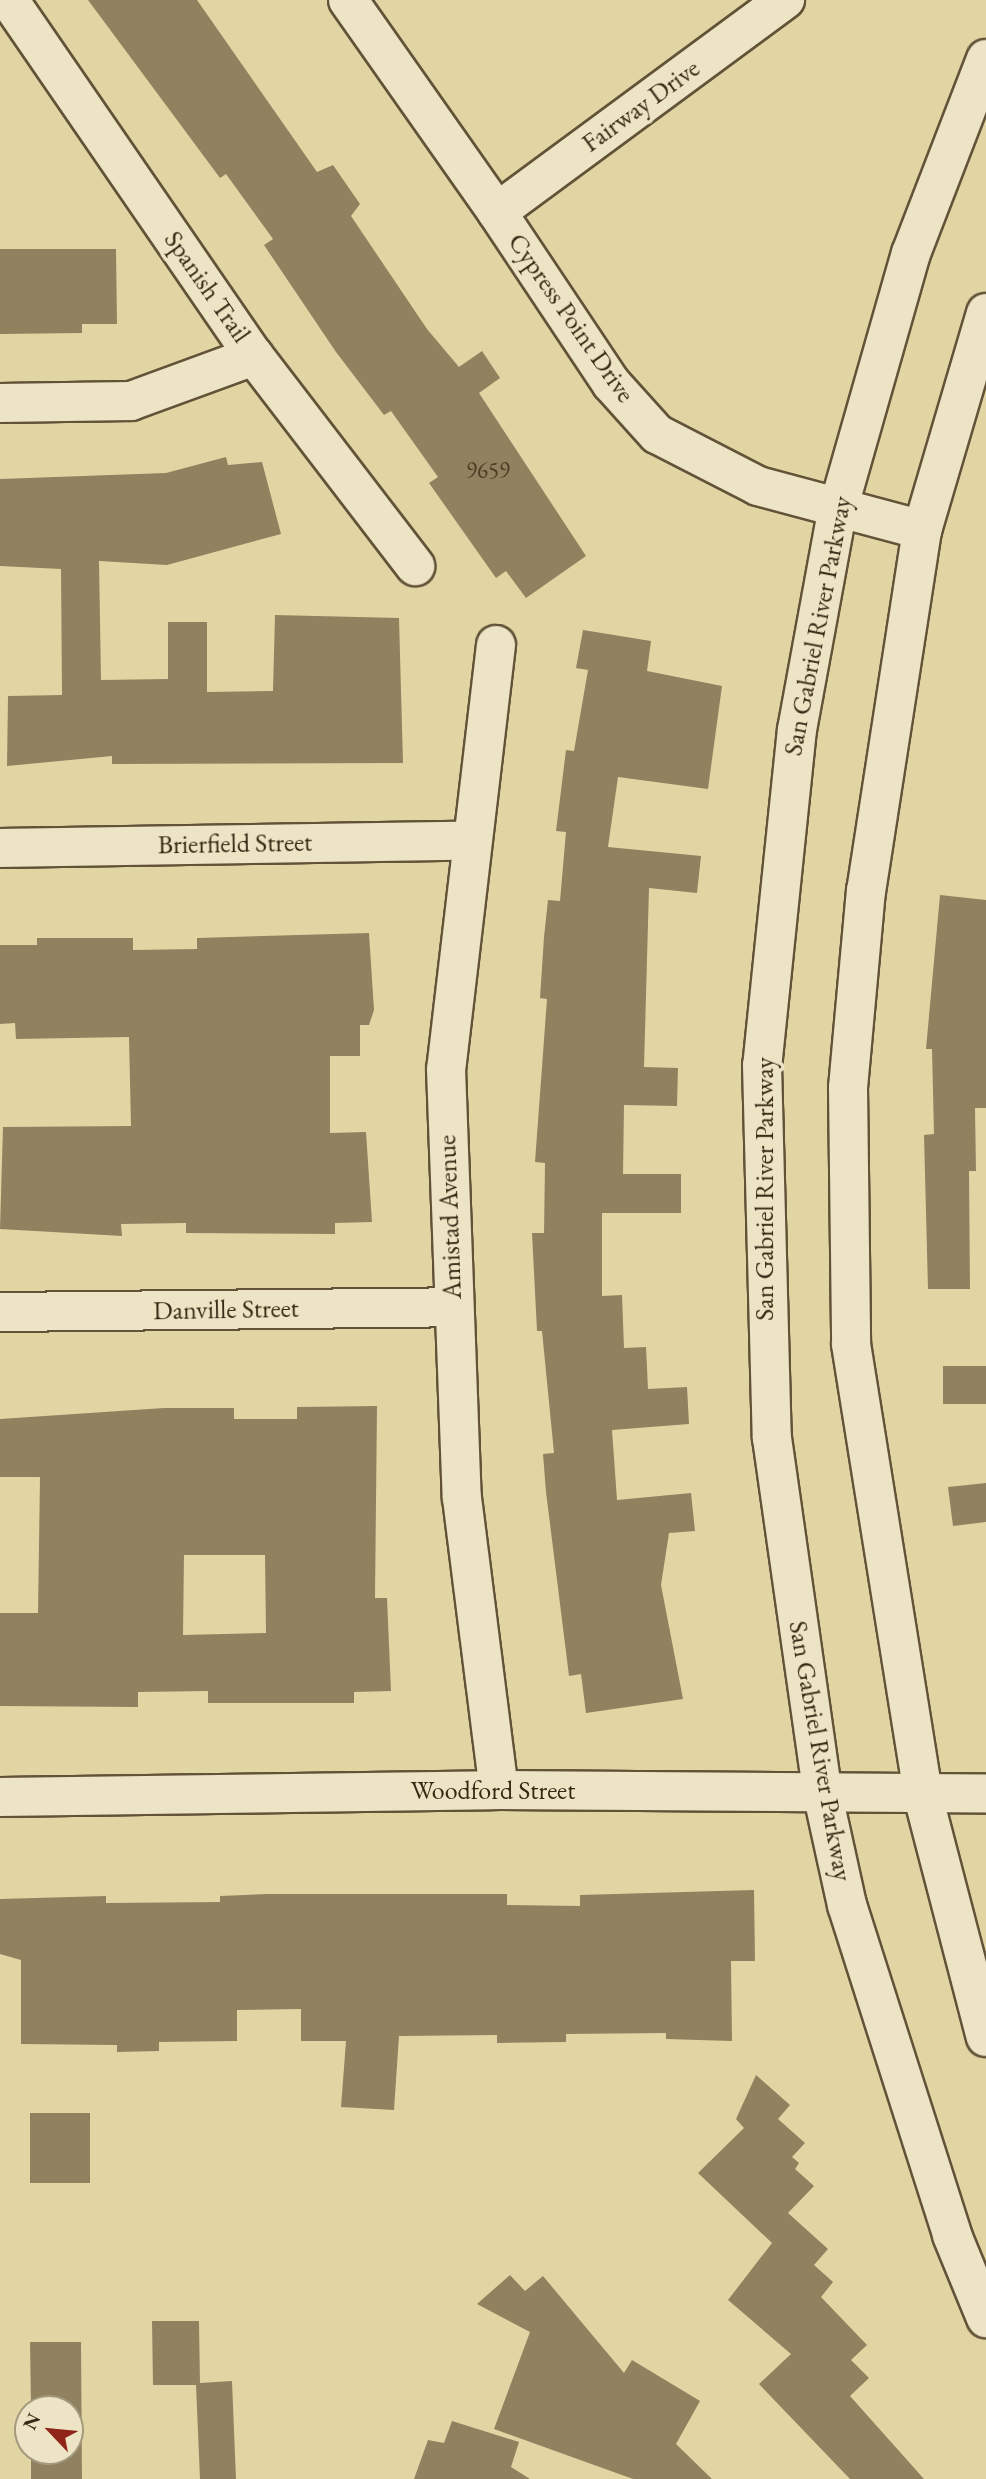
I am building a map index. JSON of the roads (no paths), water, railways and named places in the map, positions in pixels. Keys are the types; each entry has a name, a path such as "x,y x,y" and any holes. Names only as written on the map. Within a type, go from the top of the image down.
{"street":[{"name":"Spanish Trail","path":"9,0 254,356 415,566"},
{"name":"Cypress Point Drive","path":"348,0 497,212 611,383 657,434 716,468 837,512 922,530"},
{"name":"Fairway Drive","path":"497,212 785,0"},
{"name":"San Gabriel River Parkway","path":"986,59 911,253 837,512 797,729 762,1065 772,1438 823,1796 847,1905 952,2235 986,2318"},
{"path":"986,313 922,530 866,890 848,1087 851,1344 923,1796 986,2037"},
{"path":"0,403 131,401 254,356"},
{"name":"Amistad Avenue","path":"496,645 446,1069 461,1498 499,1790"},
{"name":"Brierfield Street","path":"0,848 471,841"},
{"name":"Danville Street","path":"0,1312 453,1307"},
{"name":"Woodford Street","path":"0,1797 499,1790 823,1796 986,1793"}]}
